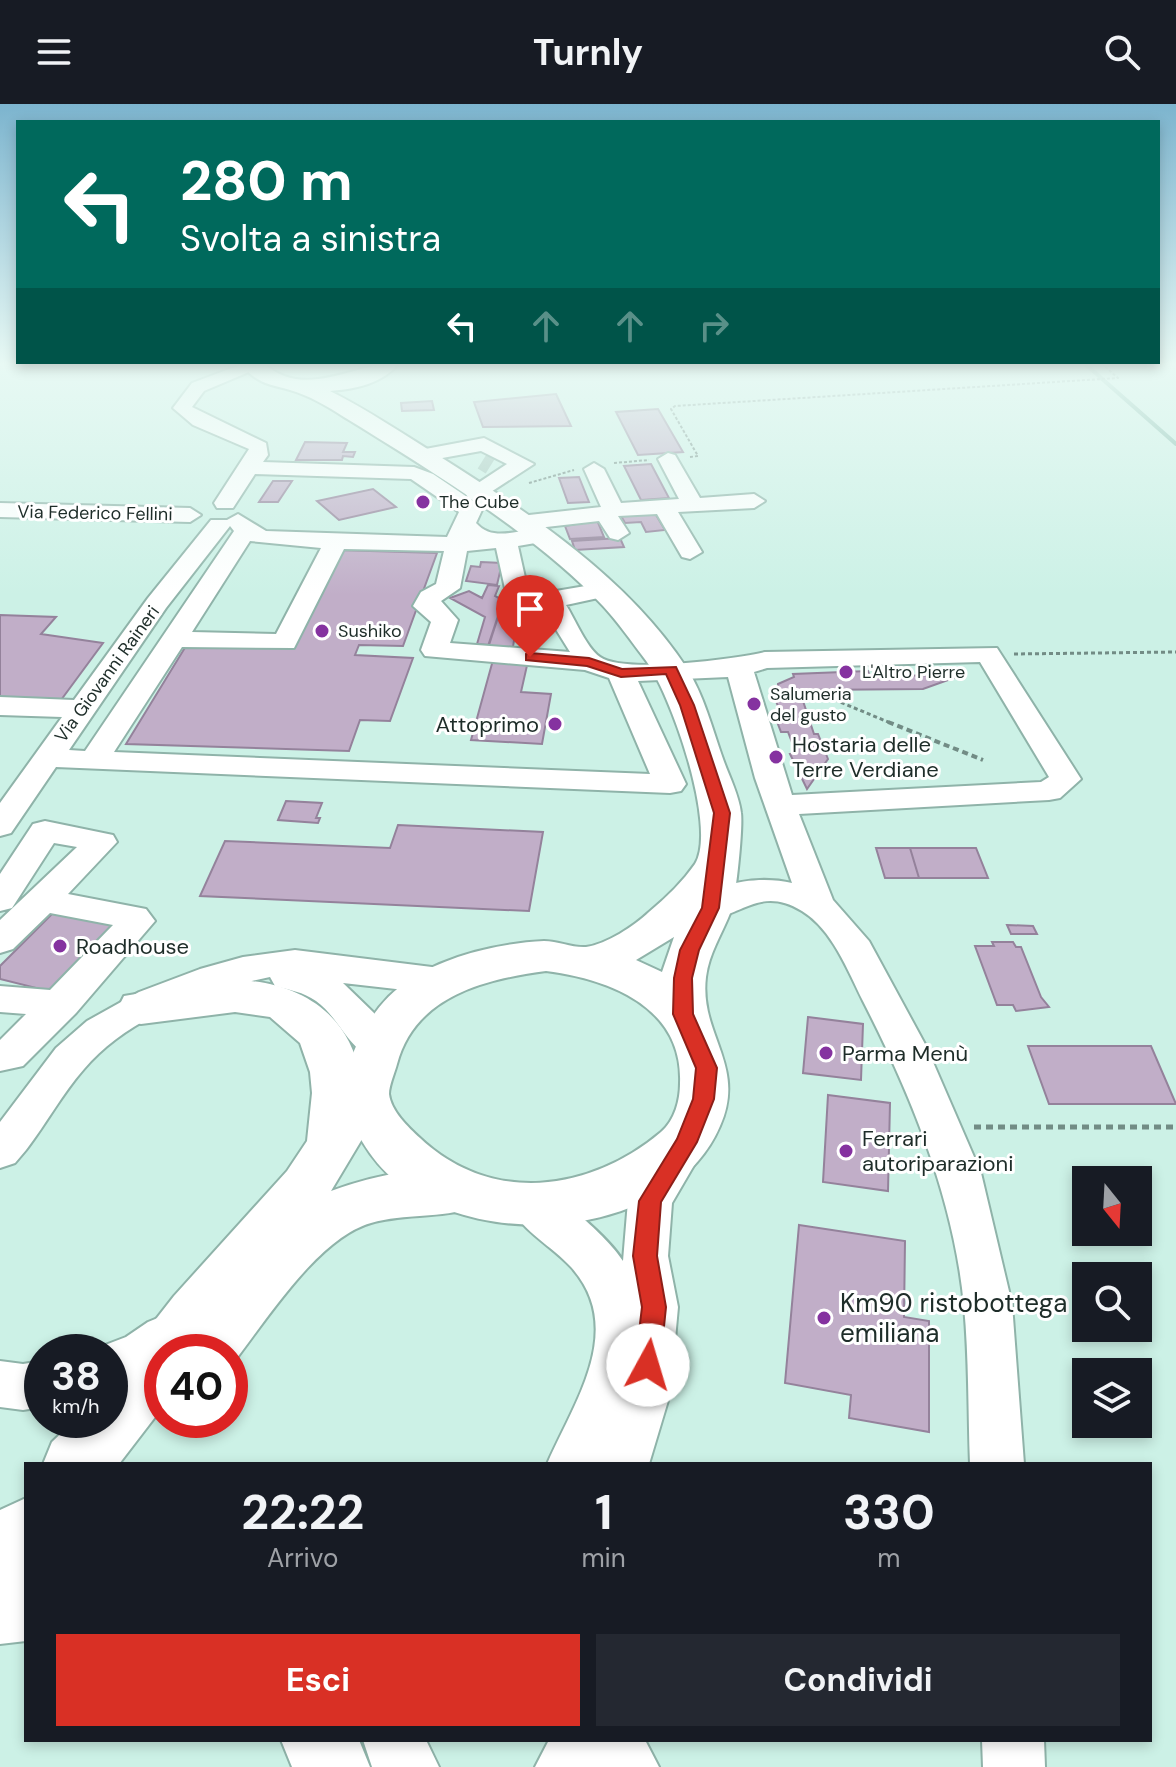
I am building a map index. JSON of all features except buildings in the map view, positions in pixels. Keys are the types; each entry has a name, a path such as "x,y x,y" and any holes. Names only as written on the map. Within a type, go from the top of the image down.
{"main road":[{"path":"395,440 477,494 513,536 603,590 671,670 687,705 722,813 724,887 690,950 683,978 683,1014"},
{"path":"592,961 631,946 724,887"},
{"path":"190,1334 306,1186 326,1155 398,1013 440,981 491,962 546,956 592,961 632,975 661,992 683,1014 706,1068 704,1099 686,1142 646,1173 612,1190 533,1207 455,1192 396,1197 347,1208 308,1232 193,1334"},
{"path":"141,1008 214,999 264,998 303,1015 330,1047 339,1086 337,1119 326,1155"},
{"path":"370,1070 385,1138 435,1181 455,1192"},
{"path":"77,1462 144,1388"},
{"path":"111,1462 144,1423"},
{"path":"0,1522 24,1506"},
{"path":"0,1552 24,1534"},
{"path":"0,1609 24,1606"},
{"path":"320,1742 332,1767"}],"street":[{"path":"94,760 173,639 232,520 259,447 251,440"},
{"path":"420,456 461,448 484,444 524,464 492,466 461,448"},
{"path":"668,459 693,505"},
{"path":"477,494 492,466"},
{"path":"591,467 619,534"},
{"path":"249,468 420,474 471,510 460,534 448,588 430,597 426,606 445,620 434,650 589,662 621,673 739,668 765,660 988,654 1066,779 1049,791 781,805"},
{"path":"232,520 262,538 336,541 460,534 513,536 609,512 754,501"},
{"path":"720,503 734,530"},
{"name":"Via Federico Fellini","path":"0,510 190,515 200,507 232,520"},
{"path":"664,507 690,552"},
{"name":"Via Giovanni Raineri","path":"0,826 81,709 232,520"},
{"path":"513,536 511,555 517,597 550,600 603,590"},
{"path":"173,639 285,642 336,541"},
{"path":"550,600 589,662"},
{"path":"739,668 770,778 809,886 851,941 906,1046 959,1173 988,1304 997,1462"},
{"path":"47,758 670,784 621,673"},
{"path":"0,706 81,709"},
{"path":"0,900 45,831 101,842 0,941"},
{"path":"724,887 792,892 809,886"},
{"path":"0,1056 9,1056 62,1004 137,921 133,917 42,900"},
{"path":"0,1151 17,1133 61,1067 84,1044 108,1025 184,988 239,972 296,962 440,981"},
{"path":"239,972 297,977 322,988 359,1016 370,1070"},
{"path":"0,999 62,1004"},
{"path":"623,1462 645,1394 654,1307 645,1256 650,1201 686,1142"},
{"path":"533,1207 573,1238 604,1271 623,1332 604,1404 575,1462"},
{"path":"0,1384 24,1387"},
{"path":"395,1742 400,1758 408,1767"},
{"path":"566,1767 594,1742"},
{"path":"598,1742 628,1767"},
{"path":"1013,1742 1014,1767"}],"path":[{"path":"523,485 591,467 698,456 689,440"},
{"path":"988,654 1176,652"},
{"path":"828,697 983,760"},
{"path":"940,1127 1176,1127"}],"waterway":[{"path":"1171,440 1176,444"}],"tunnel":[{"path":"483,460 491,465"}],"place":[{"name":"The Cube","path":"423,502"},
{"name":"Sushiko","path":"322,631"},
{"name":"L'Altro Pierre","path":"846,672"},
{"name":"Salumeria del gusto","path":"754,704"},
{"name":"Attoprimo","path":"555,724"},
{"name":"Hostaria delle Terre Verdiane","path":"776,757"},
{"name":"Roadhouse","path":"60,946"},
{"name":"Parma Menù","path":"826,1053"},
{"name":"Ferrari autoriparazioni","path":"846,1151"},
{"name":"Km90 ristobottega emiliana","path":"824,1318"}],"route":[{"path":"530,657 589,662 621,673 671,670 687,705 722,813 711,908 690,950 683,978 683,1014 706,1068 704,1099 686,1142 650,1201 645,1256 654,1307 648,1365"}]}
